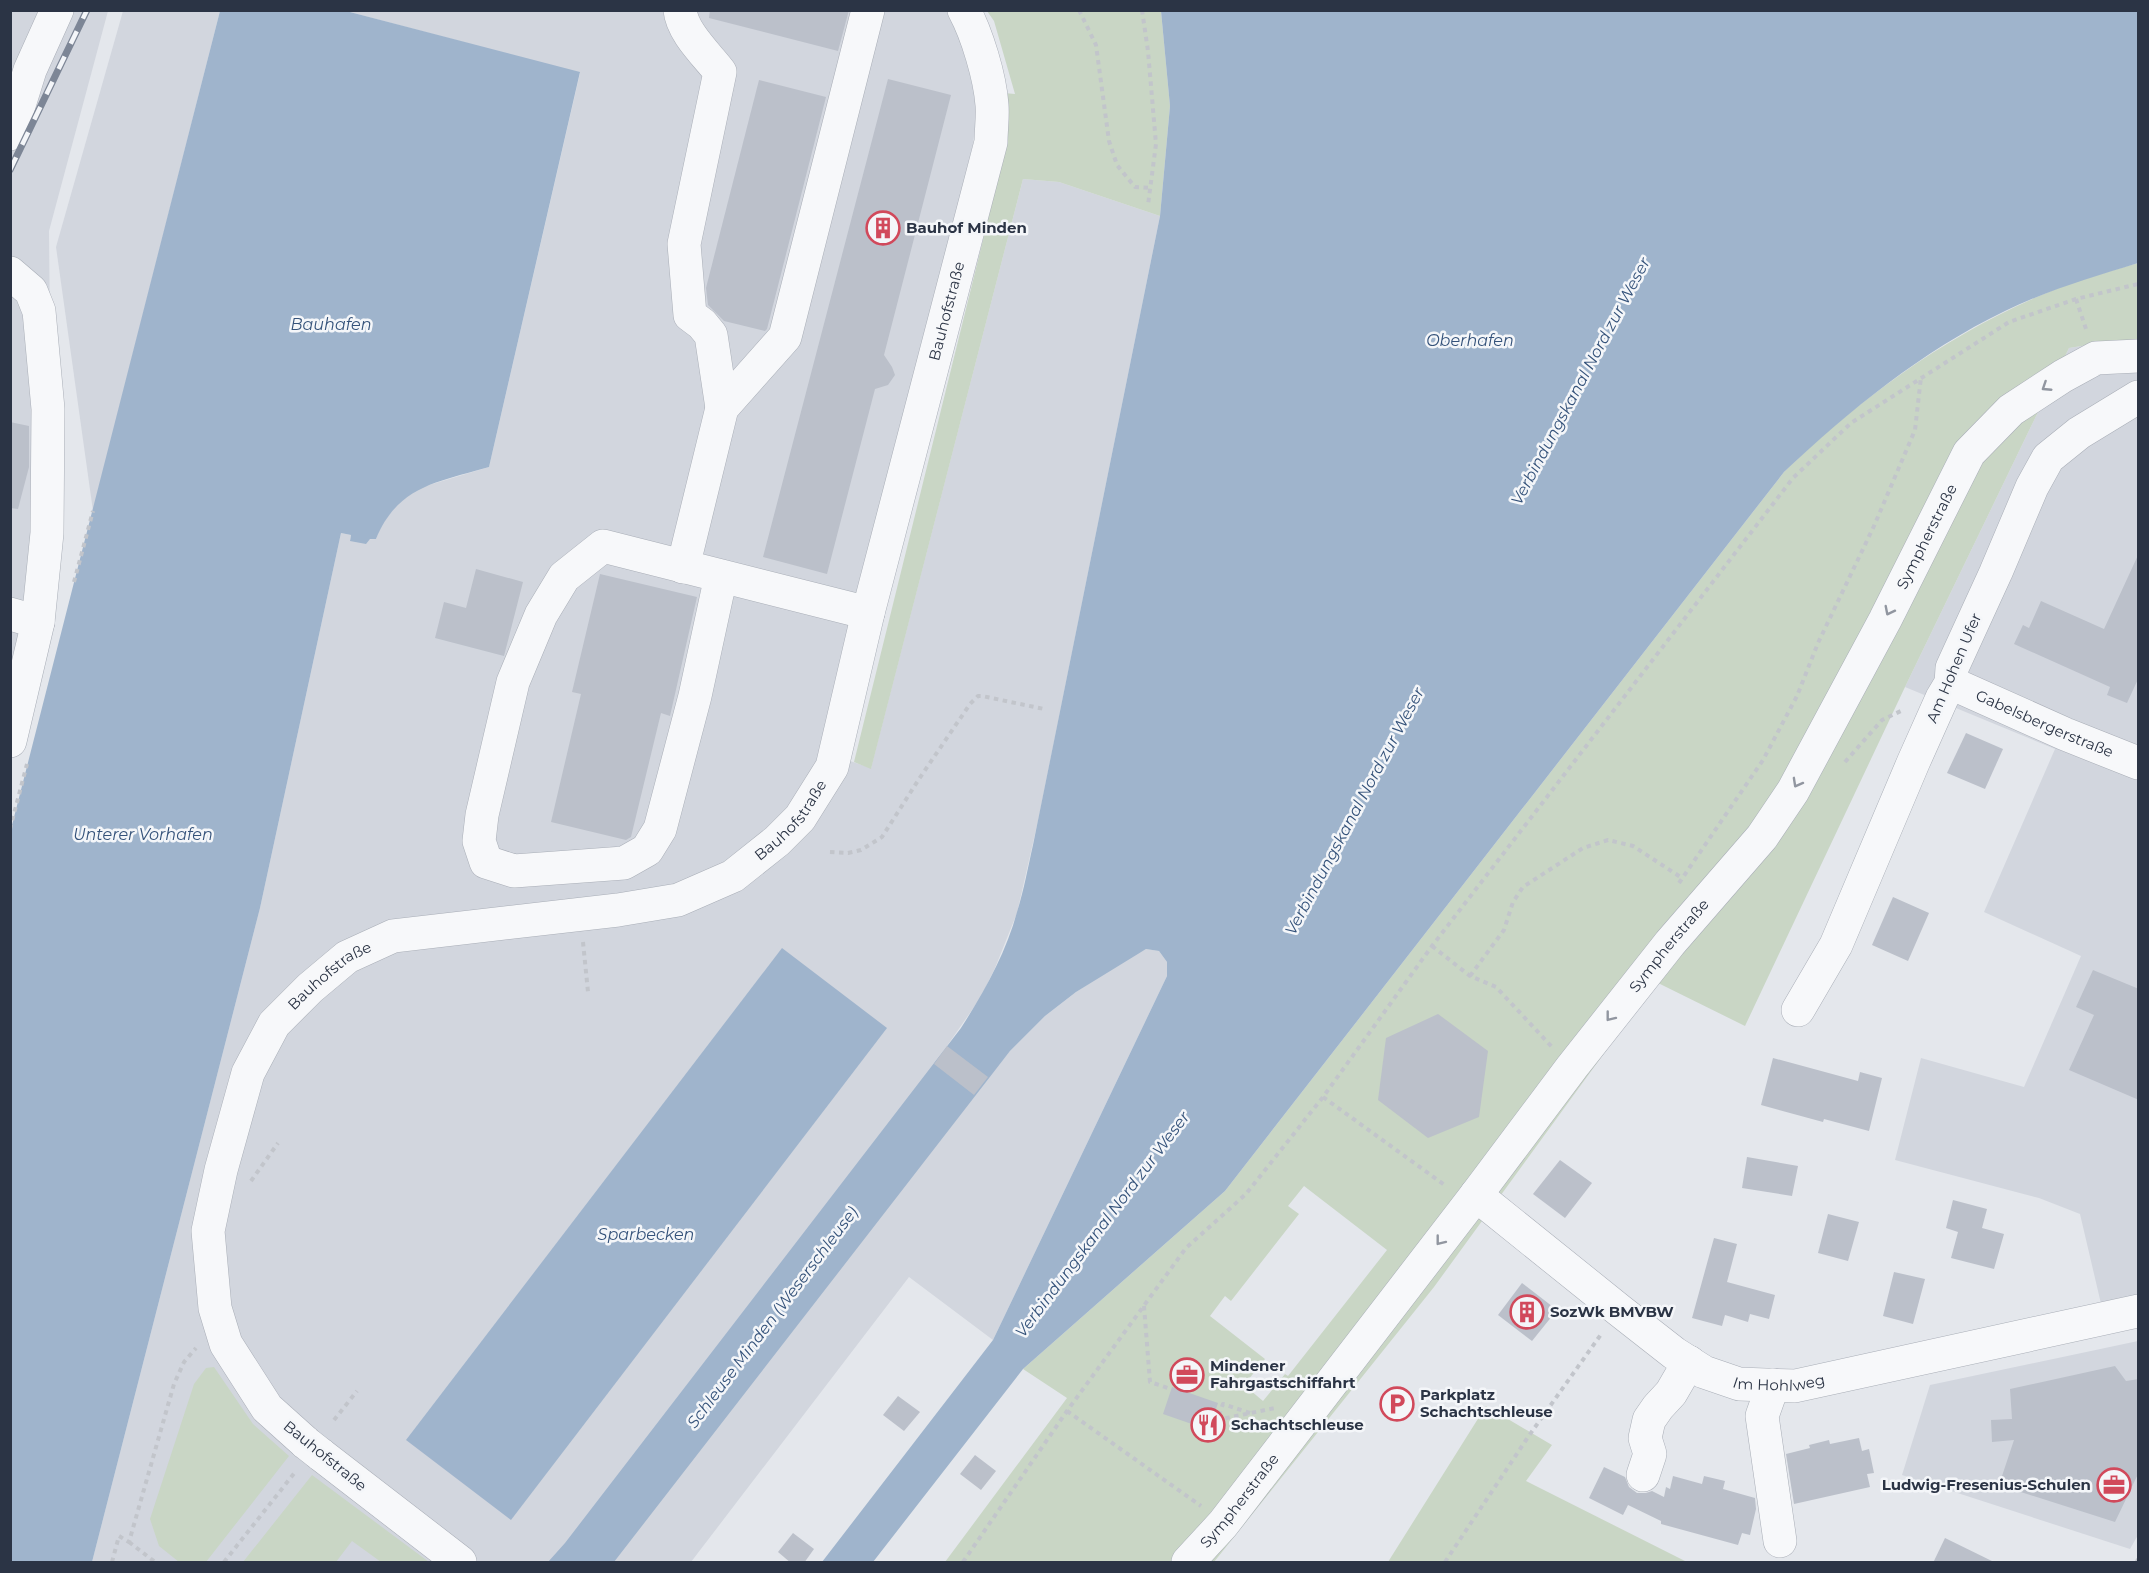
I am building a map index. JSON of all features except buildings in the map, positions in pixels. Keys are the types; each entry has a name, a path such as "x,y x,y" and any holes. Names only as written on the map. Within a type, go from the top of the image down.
{"street":[{"path":"10,134 30,70 57,10"},
{"path":"680,10 687,32 720,72 684,244 690,315 711,334 722,408 683,567"},
{"path":"722,408 785,337 868,10"},
{"name":"Bauhofstraße","path":"460,1563 309,1454 267,1408 226,1344 215,1308 208,1231 221,1170 248,1073 274,1024 309,988 347,957 393,936 618,910 678,900 733,876 777,841 800,818 832,767 868,613 991,142 990,92 971,23 964,10"},
{"path":"10,273 31,291 39,311 48,409 47,533 24,618 10,741"},
{"name":"Sympherstraße","path":"1188,1563 1223,1524 1473,1199 1561,1051 1670,943 1762,837 1793,791 1885,620 1968,453 2011,410 2063,376 2096,358 2139,356"},
{"name":"Am Hohen Ufer","path":"1798,1010 1836,945 1913,763 1951,683 1952,668 2032,487 2048,458 2079,434 2139,397"},
{"path":"721,576 695,696 660,830 647,850 624,863 536,870 514,871 486,862 478,841 513,682 541,615 564,577 603,546 868,613"},
{"name":"Gabelsbergerstraße","path":"1951,683 2065,734 2139,763"},
{"name":"Im Hohlweg","path":"1473,1199 1689,1362 1704,1372 1739,1384 1796,1386 2139,1311"},
{"path":"1643,1475 1650,1454 1646,1438 1649,1420 1671,1393 1689,1362"},
{"path":"1773,1385 1762,1416 1780,1541"}],"path":[{"path":"1079,10 1096,45 1109,141 1117,165 1135,187 1149,188"},
{"path":"1142,10 1149,51 1156,144 1148,205"},
{"path":"963,1563 1067,1411 1186,1248 1246,1194 1323,1097 1432,946 1793,478 1851,423 1921,376 2009,322 2076,299 2139,284"},
{"path":"1676,888 1763,760 1797,696 1818,643 1874,526 1915,430 1921,376"},
{"path":"830,852 848,853 861,850 882,837 970,704 978,696 1044,710"},
{"path":"1844,763 1882,720 1909,708"},
{"path":"1470,976 1503,930 1513,902 1523,886 1583,848 1608,840 1633,846 1682,878"},
{"path":"580,914 588,992"},
{"path":"1432,946 1470,976 1496,987 1561,1051"},
{"path":"1323,1097 1473,1199"},
{"path":"1144,1305 1150,1382 1171,1389"},
{"path":"1445,1563 1527,1437 1619,1310"},
{"path":"129,1542 174,1384 184,1362 200,1344 223,1334"},
{"path":"334,1420 357,1391"},
{"path":"1250,1413 1223,1404 1217,1420 1279,1407"},
{"path":"1067,1411 1223,1524"},
{"path":"224,1563 309,1454"},
{"path":"112,1563 119,1536 155,1563"}],"shaded area":[{"path":"11,11 108,11 49,231 52,552 11,712"},
{"path":"123,11 220,11 93,511 56,247"},
{"path":"346,11 952,11 962,27 978,107 973,144 826,753 871,768 1023,179 1059,182 1160,216 1038,821 1017,913 981,997 940,1056 981,1087 1010,1051 1045,1016 1076,992 1128,958 1146,949 1159,951 1167,962 1167,976 993,1340 909,1277 691,1562 92,1562 260,908 341,533 351,535 350,540 376,539 382,524 397,504 419,488 489,467 580,73"},
{"path":"2138,340 2138,1301 2102,1308 2080,1214 2039,1198 1895,1160 1921,1058 2024,1087 2081,956 1984,912 2055,749 1905,687 2069,348 2112,341"},
{"path":"2138,1341 2138,1535 2130,1549 1902,1475 1930,1385"}],"green space":[{"path":"987,11 1161,11 1170,106 1160,216 1059,182 1023,179 871,769 854,762 984,236 1003,142 1004,93 1015,94 994,21"},
{"path":"2138,263 2138,340 2112,341 2069,348 1905,687 1745,1026 1656,982 1434,1287 1214,1562 945,1562 1067,1398 1023,1369 1225,1191 1784,472 1845,417 1911,367 1945,345 1981,324 2056,289","holes":["1304,1186 1387,1250 1288,1376 1285,1374 1263,1401 1244,1385 1265,1359 1210,1316 1225,1296 1231,1301 1299,1214 1288,1206"]},
{"path":"214,1367 253,1424 289,1456 206,1562 179,1562 159,1546 150,1519 194,1384 206,1368"},
{"path":"1486,1406 1552,1445 1526,1481 1687,1562 1388,1562"},
{"path":"312,1475 429,1562 381,1562 352,1541 336,1562 243,1562"}],"water":[{"path":"220,11 346,11 580,72 489,467 437,482 408,496 385,521 376,539 370,539 366,544 350,541 351,535 341,533 260,908 92,1562 11,1562 11,829"},
{"name":"Oberhafen","path":"1161,11 2138,11 2138,263 2071,284 2021,303 1945,344 1861,404 1784,472 1225,1191 1023,1369 873,1562 822,1562 993,1340 1167,976 1167,962 1159,951 1146,949 1076,992 1045,1016 1010,1051 614,1562 548,1562 565,1543 961,1028 986,986 1007,942 1022,895 1033,845 1160,216 1170,106"},
{"name":"Sparbecken","path":"782,948 887,1028 511,1520 406,1440"}],"railway":[{"path":"10,170 87,10"}],"place":[{"name":"Bauhof Minden","path":"883,228"},
{"name":"SozWk BMVBW","path":"1527,1312"},
{"name":"Mindener Fahrgastschiffahrt","path":"1187,1375"},
{"name":"Parkplatz Schachtschleuse","path":"1397,1404"},
{"name":"Schachtschleuse","path":"1208,1425"},
{"name":"Ludwig-Fresenius-Schulen","path":"2114,1485"}],"water label":[{"name":"Bauhafen","path":"331,324"},
{"name":"Verbindungskanal Nord zur Weser","path":"1580,381"},
{"name":"Verbindungskanal Nord zur Weser","path":"1354,811"},
{"name":"Unterer Vorhafen","path":"143,834"},
{"name":"Verbindungskanal Nord zur Weser","path":"1102,1224"},
{"name":"Schleuse Minden (Weserschleuse)","path":"772,1317"}]}
